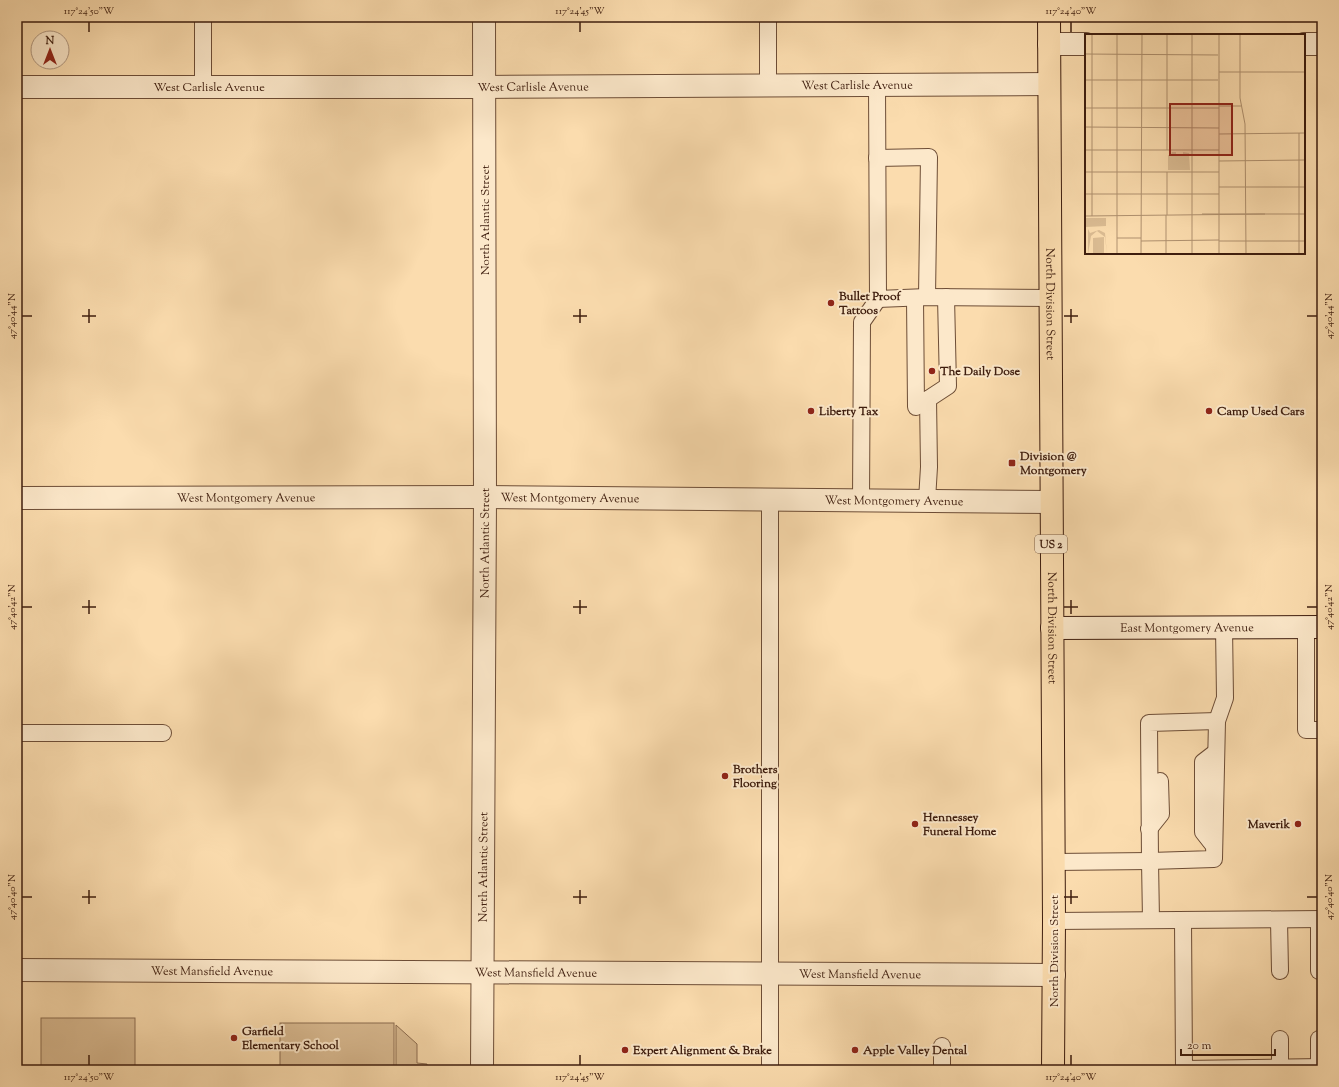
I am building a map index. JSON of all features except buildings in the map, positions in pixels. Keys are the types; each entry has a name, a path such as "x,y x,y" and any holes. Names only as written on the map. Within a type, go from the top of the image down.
{"main road":[{"name":"North Division Street","path":"1049,17 1054,862 1053,1070"}],"street":[{"name":"North Atlantic Street","path":"482,1070 485,497 484,17"},
{"path":"1049,44 1085,44"},
{"path":"1305,44 1322,44"},
{"name":"West Carlisle Avenue","path":"17,87 484,87 1049,84"},
{"name":"West Montgomery Avenue","path":"17,498 485,497 1051,502"},
{"name":"East Montgomery Avenue","path":"1052,628 1314,627"},
{"name":"West Mansfield Avenue","path":"17,970 1054,975"}],"lane":[{"path":"203,17 203,87"},
{"path":"768,17 768,85"},
{"path":"861,500 862,322 878,299 877,85"},
{"path":"877,158 929,157 916,408 948,386 946,297"},
{"path":"878,299 921,297 1050,298"},
{"path":"927,500 929,467 928,399"},
{"path":"770,500 770,1070"},
{"path":"1054,862 1214,859 1216,722 1225,698 1224,627"},
{"path":"1314,627 1306,730 1322,730"},
{"path":"1152,920 1149,829 1149,722 1216,722"},
{"path":"17,733 163,733"},
{"path":"1054,921 1320,919 1319,971"},
{"path":"1183,920 1184,1070 1321,1067 1319,1039"},
{"path":"1279,920 1280,971"},
{"path":"1270,1069 1280,1039"},
{"path":"942,1046 942,1070"}],"shaded area":[{"path":"41,1018 135,1018 135,1070 41,1070"},
{"path":"280,1023 394,1023 394,1070 280,1070"},
{"path":"396,1025 417,1044 417,1063 427,1064 427,1070 396,1070"}],"place":[{"name":"Bullet Proof Tattoos","path":"831,303"},
{"name":"The Daily Dose","path":"932,371"},
{"name":"Liberty Tax","path":"811,411"},
{"name":"Camp Used Cars","path":"1209,411"},
{"name":"Division @ Montgomery","path":"1012,463"},
{"name":"Brothers Flooring","path":"725,776"},
{"name":"Hennessey Funeral Home","path":"915,824"},
{"name":"Maverik","path":"1298,824"},
{"name":"Garfield Elementary School","path":"234,1038"},
{"name":"Expert Alignment & Brake","path":"625,1050"},
{"name":"Apple Valley Dental","path":"855,1050"}]}
